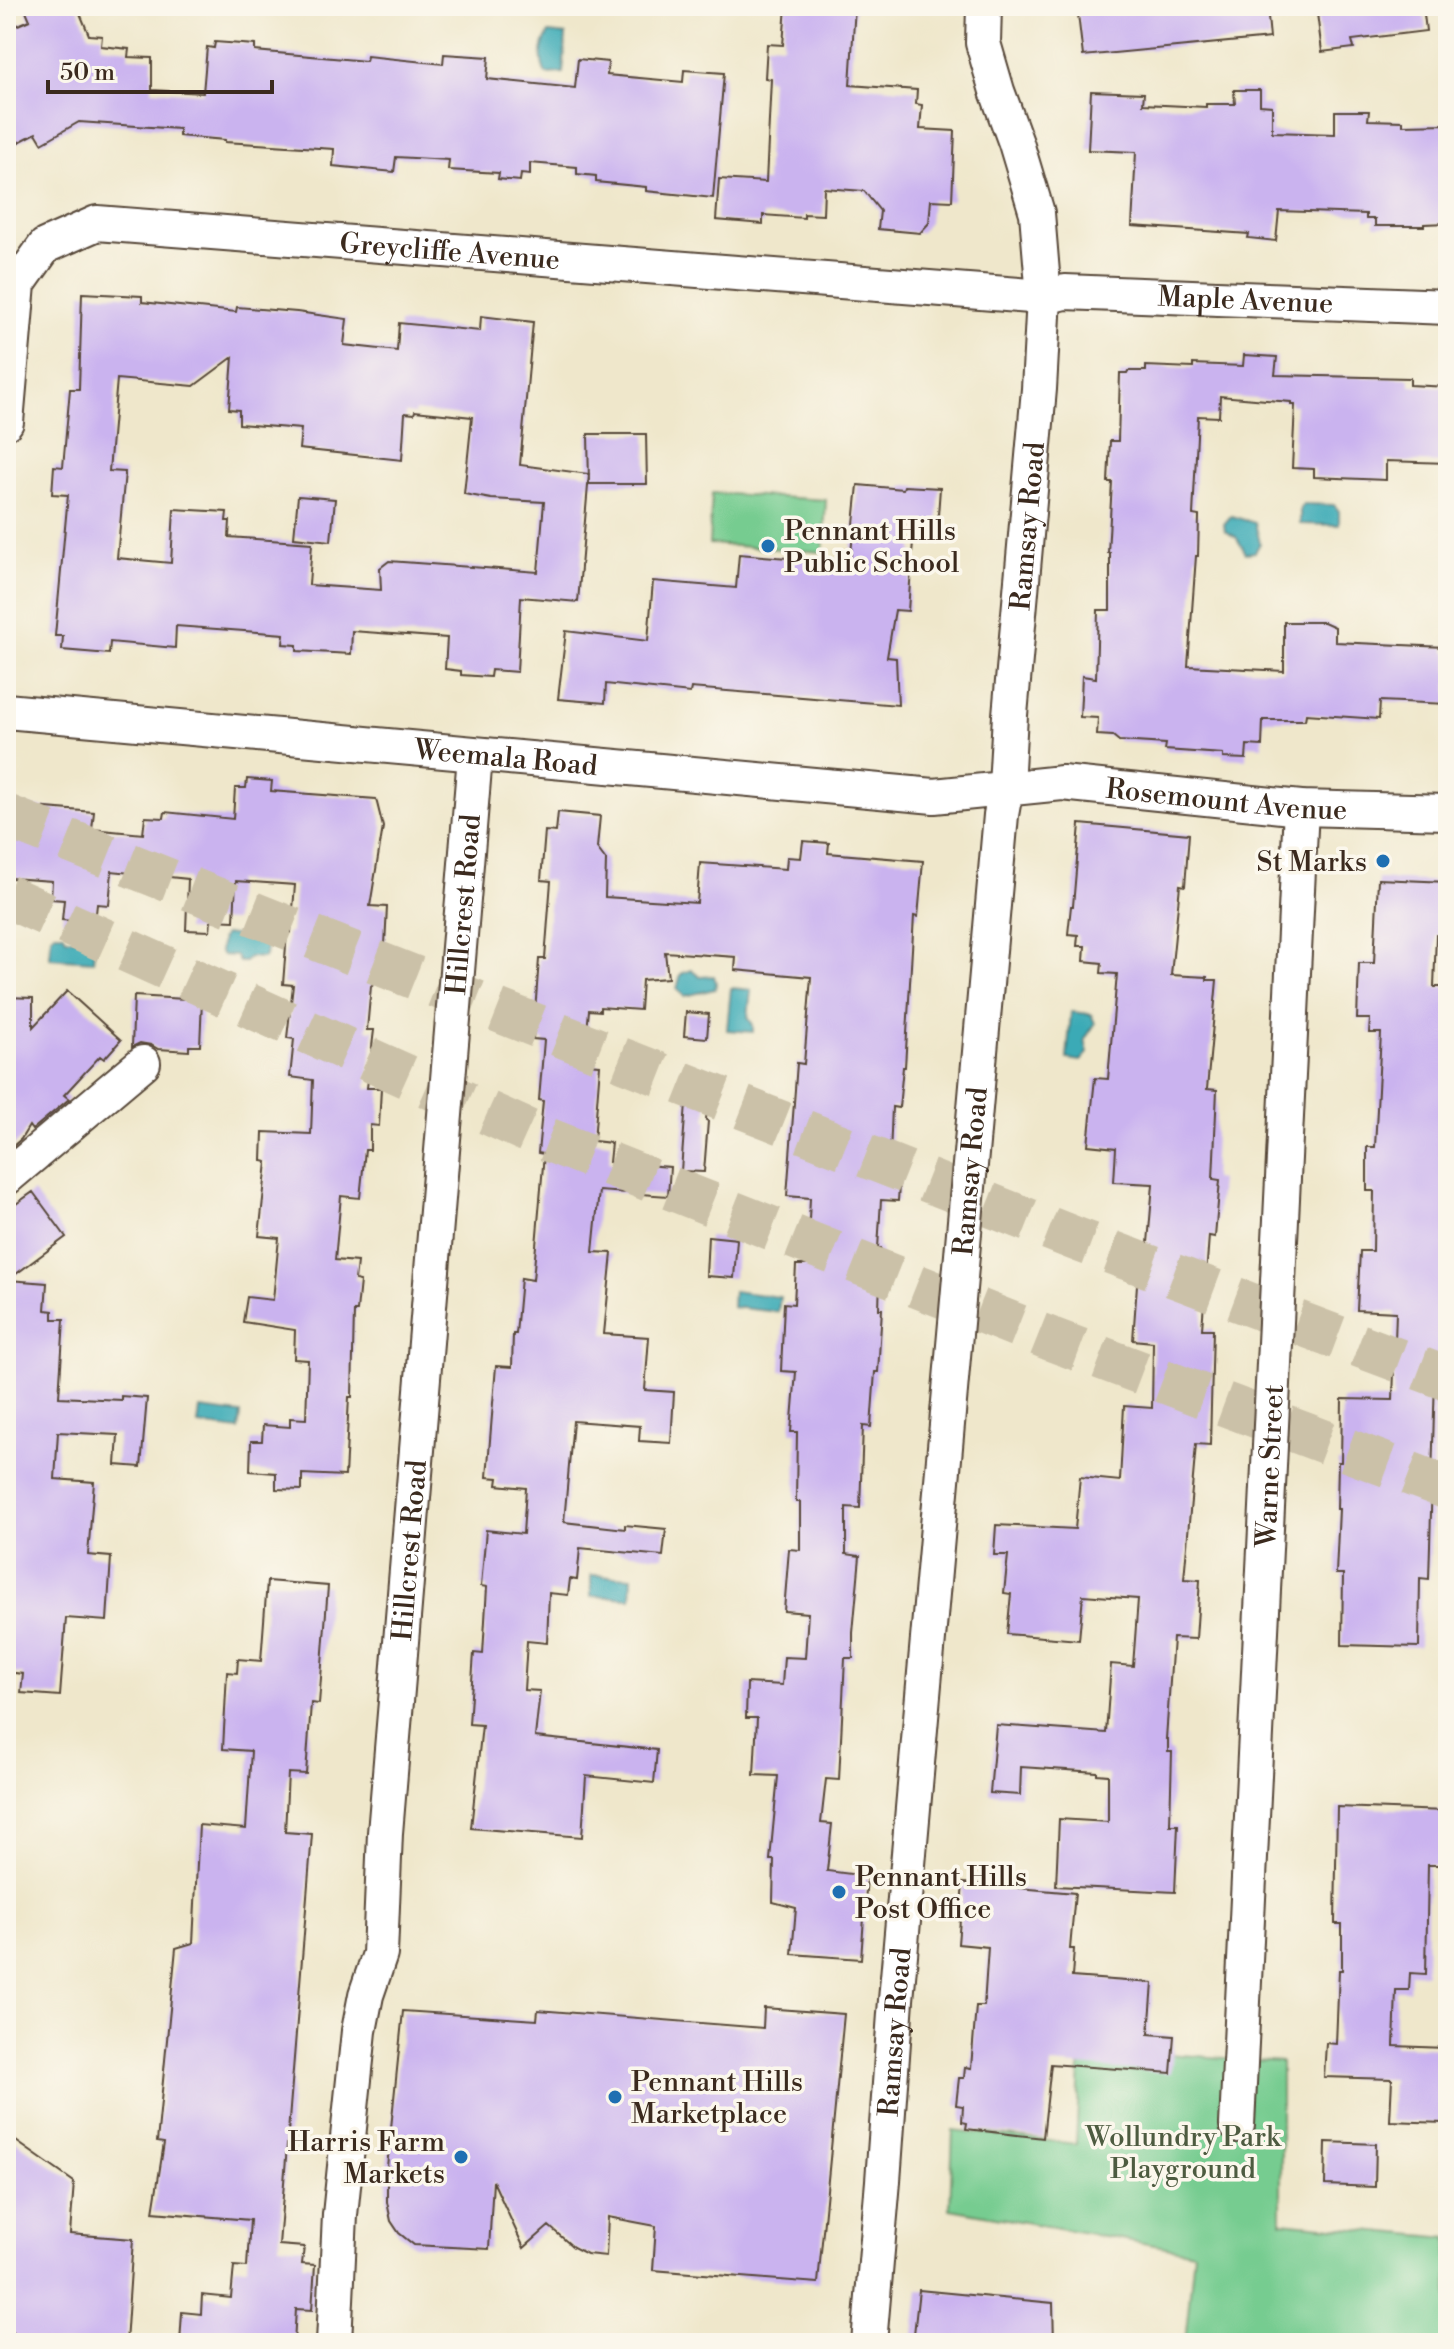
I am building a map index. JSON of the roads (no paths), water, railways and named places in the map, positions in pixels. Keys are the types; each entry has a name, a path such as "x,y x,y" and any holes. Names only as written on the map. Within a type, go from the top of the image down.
{"street":[{"name":"Ramsay Road","path":"869,2343 900,1956 1001,815 1006,787 1044,297 1037,213 983,43 984,6"},
{"name":"Greycliffe Avenue","path":"6,422 18,284 45,246 97,223 1044,297"},
{"name":"Maple Avenue","path":"1044,297 1065,292 1448,307"},
{"name":"Weemala Road","path":"6,711 934,796 1006,787"},
{"name":"Hillcrest Road","path":"334,2343 340,2215 359,2031 366,1995 380,1954 385,1833 475,756"},
{"name":"Rosemount Avenue","path":"1006,787 1062,783 1301,808 1448,812"},
{"name":"Warne Street","path":"1237,2125 1301,808"},
{"path":"6,1178 143,1063"}],"water":[{"path":"549,33 566,35 563,73 546,74 542,64 544,43"},
{"path":"1303,504 1334,505 1339,511 1339,525 1300,524"},
{"path":"1231,516 1255,523 1260,543 1255,552 1246,553 1236,537 1225,531 1224,524"},
{"path":"63,933 66,938 95,940 93,961 50,958 51,936"},
{"path":"225,934 267,940 265,956 249,957 245,962 239,962 236,956 222,955 222,937"},
{"path":"691,970 700,977 714,976 715,989 685,996 677,989 681,974"},
{"path":"731,988 751,990 748,1017 753,1032 727,1030"},
{"path":"1071,1012 1091,1014 1095,1024 1085,1039 1088,1053 1081,1061 1067,1059"},
{"path":"733,1291 780,1297 778,1312 732,1307"},
{"path":"200,1409 241,1414 239,1430 198,1425"},
{"path":"591,1575 632,1577 631,1598 591,1596"}],"tunnel":[{"path":"6,816 1076,1239 1448,1379"},
{"path":"6,896 539,1136 1051,1339 1448,1488"}],"place":[{"name":"Pennant Hills Public School","path":"768,546"},
{"name":"St Marks","path":"1383,861"},
{"name":"Pennant Hills Post Office","path":"839,1892"},
{"name":"Pennant Hills Marketplace","path":"615,2097"},
{"name":"Harris Farm Markets","path":"461,2157"}],"park label":[{"name":"Wollundry Park Playground","path":"1183,2152"}]}
